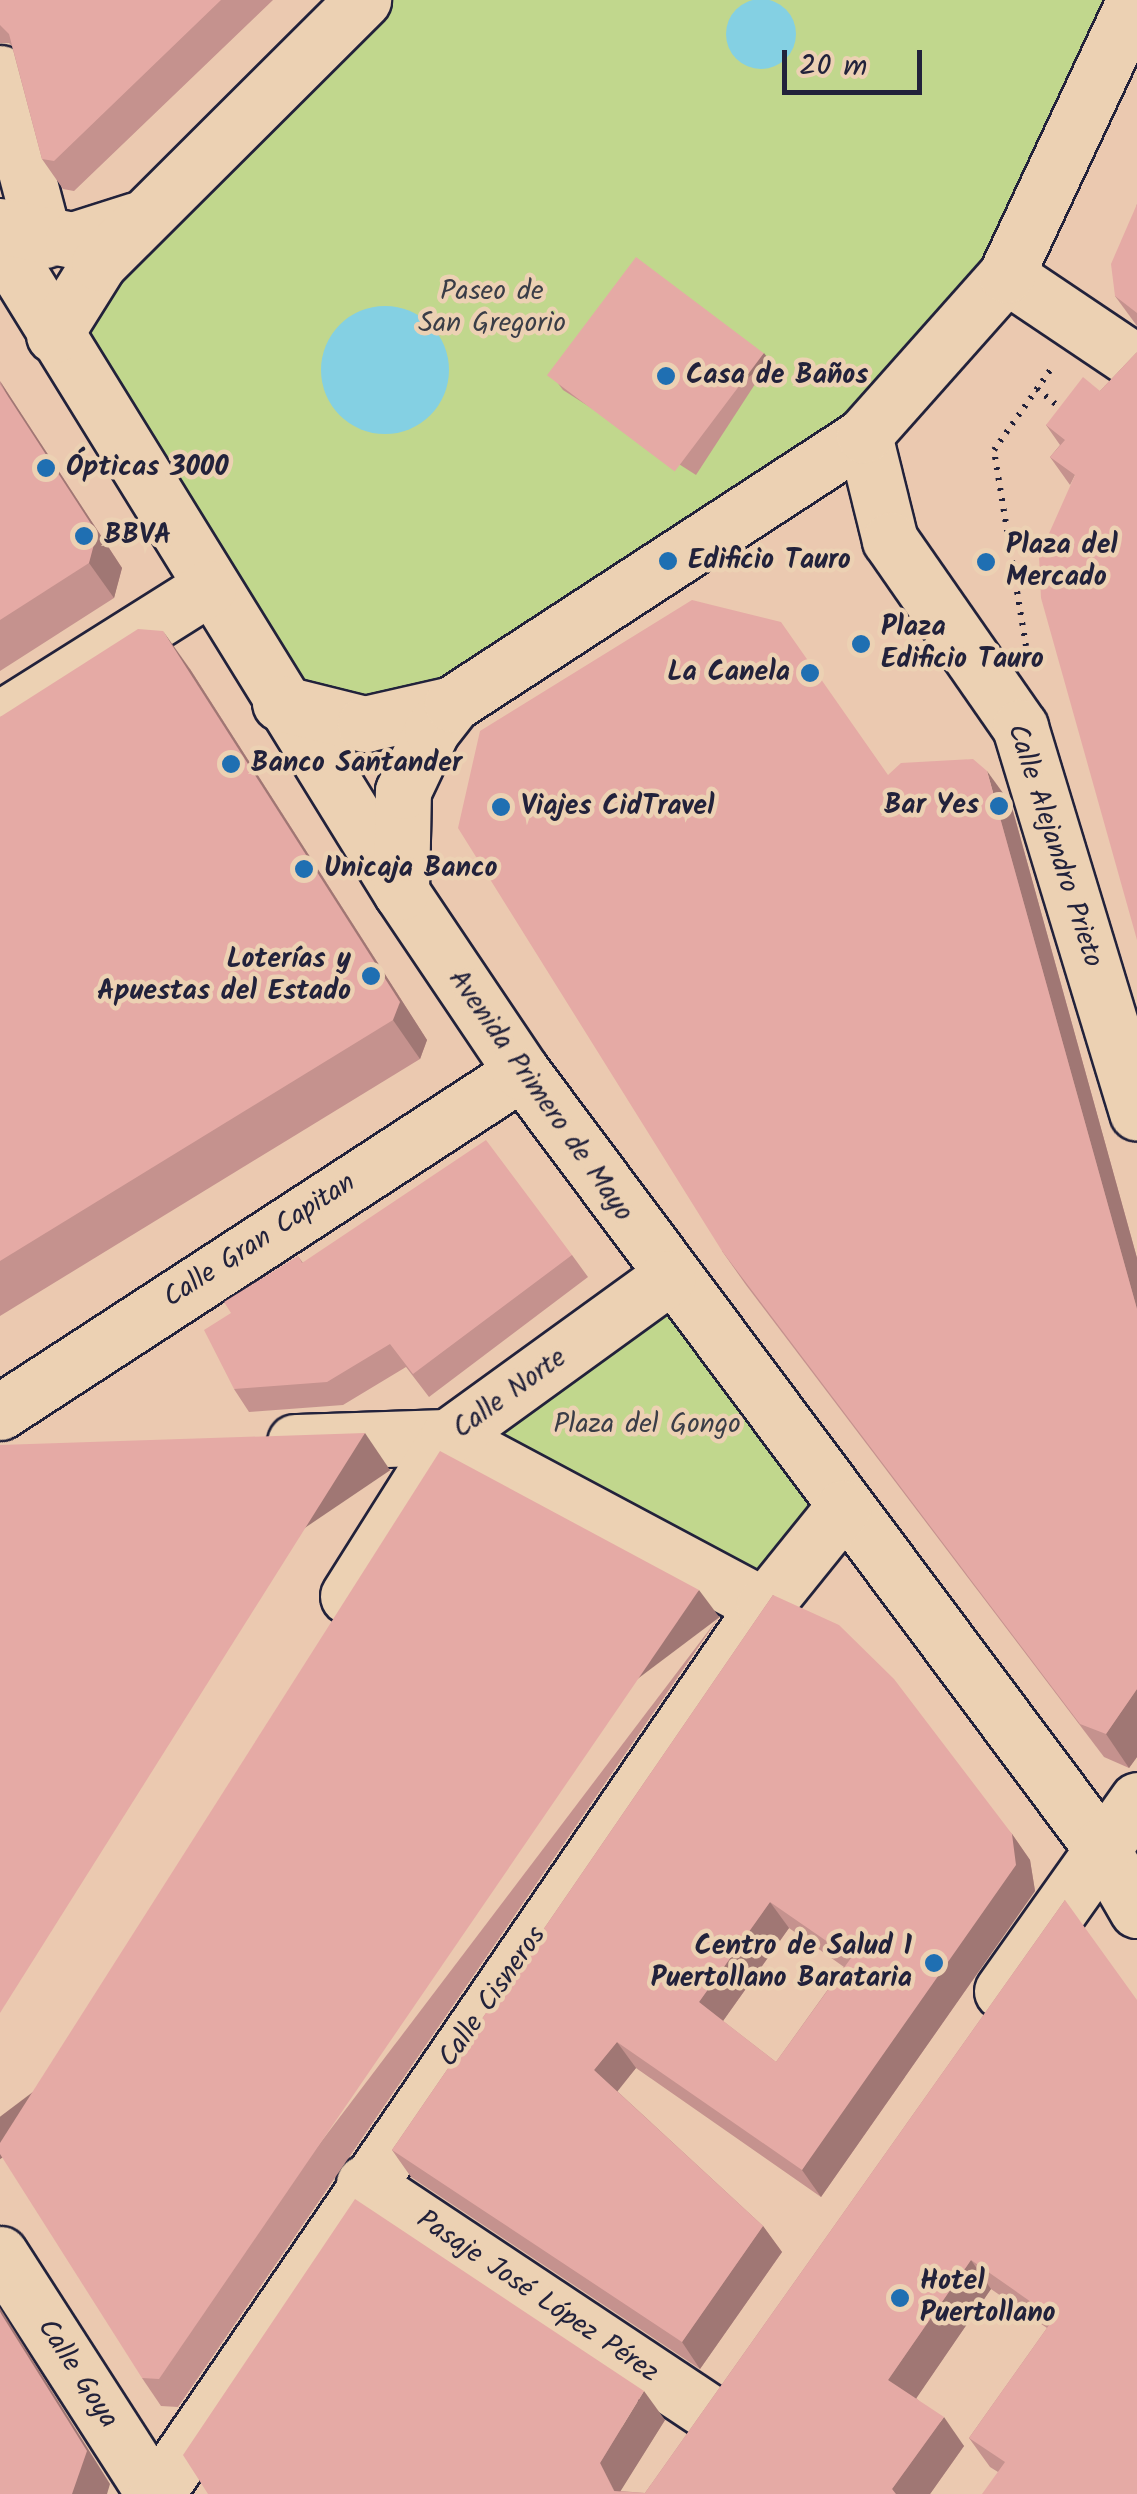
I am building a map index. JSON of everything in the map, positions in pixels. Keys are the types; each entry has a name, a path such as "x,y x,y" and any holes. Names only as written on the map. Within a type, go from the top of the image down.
{"street":[{"path":"54,335 76,291 363,0"},
{"path":"280,703 366,724 452,704 864,435 1006,275 1135,0"},
{"name":"Avenida Primero de Mayo","path":"0,73 15,236 54,335 208,588 401,892 522,1072 668,1278 1100,1846 1137,1910"},
{"path":"15,236 73,240 147,216"},
{"path":"1006,275 1137,363"},
{"name":"Calle Alejandro Prieto","path":"864,435 890,540 1020,726 1137,1113"},
{"path":"0,720 208,588"},
{"path":"401,892 403,791 452,704"},
{"name":"Calle Gran Capitan","path":"0,1412 522,1072"},
{"name":"Calle Norte","path":"323,1636 448,1437 668,1278"},
{"path":"250,1444 448,1437 764,1606"},
{"name":"Calle Cisneros","path":"155,2494 364,2183 764,1606 843,1508"},
{"path":"970,2039 1100,1846 1137,1800"},
{"name":"Pasaje José López Pérez","path":"364,2183 695,2432 744,2364"},
{"name":"Calle Goya","path":"0,2254 155,2494"}],"path":[{"path":"984,674 1028,645 994,450 1082,324"},
{"path":"1036,389 1072,417"}],"green space":[{"name":"Paseo de San Gregorio","path":"363,0 1135,0 1050,178 864,435 452,704 314,718 57,331"},
{"name":"Plaza del Gongo","path":"668,1278 843,1508 764,1606 448,1437"}],"water":[{"path":"761,-1 786,9 796,34 786,59 761,69 736,59 726,34 736,9"},
{"path":"385,306 409,311 430,325 444,346 449,370 444,394 430,415 409,429 385,434 361,429 340,415 326,394 321,370 326,346 340,325 361,311"}],"building":[{"path":"0,0 221,0 54,161 42,159 9,34 0,25"},
{"path":"1137,204 1137,313 1115,296 1111,264"},
{"name":"Casa de Baños","path":"636,257 764,353 675,471 547,375"},
{"path":"1137,352 1137,940 1041,598 1039,556 1075,475 1050,457 1065,440 1046,425 1083,377 1100,391"},
{"path":"0,384 97,533 89,563 0,620"},
{"path":"692,600 781,622 888,775 901,763 973,759 987,771 1137,1309 1137,1689 1106,1734 1080,1724 722,1251 458,828 480,731"},
{"path":"138,629 163,631 400,1002 393,1020 0,1261 0,717"},
{"path":"486,1140 572,1255 413,1374 390,1344 327,1382 234,1389 204,1330 231,1313 224,1302 298,1256 302,1263"},
{"path":"365,1433 0,2013 0,1445"},
{"path":"440,1451 699,1590 159,2379 142,2378 0,2154 0,2143"},
{"path":"773,1595 839,1625 894,1679 1012,1834 1016,1865 802,2170 617,2042 594,2070 763,2226 682,2342 392,2150","holes":["770,1902 851,1958 776,2062 699,2002"]},
{"path":"1065,1900 1137,2000 1137,2494 982,2494 1005,2462 969,2438 1054,2318 971,2260 888,2380 944,2417 892,2489 896,2494 208,2494 183,2455 355,2199 644,2391 600,2463 614,2491 645,2493"},
{"path":"0,2312 87,2451 72,2494 0,2494"}],"place":[{"name":"Casa de Baños","path":"666,376"},
{"name":"Ópticas 3000","path":"46,468"},
{"name":"BBVA","path":"84,536"},
{"name":"Edificio Tauro","path":"668,561"},
{"name":"Plaza del Mercado","path":"986,562"},
{"name":"Plaza Edificio Tauro","path":"861,644"},
{"name":"La Canela","path":"810,673"},
{"name":"Banco Santander","path":"231,764"},
{"name":"Bar Yes","path":"999,806"},
{"name":"Viajes CidTravel","path":"501,807"},
{"name":"Unicaja Banco","path":"304,869"},
{"name":"Loterías y Apuestas del Estado","path":"371,976"},
{"name":"Centro de Salud 1 Puertollano Barataria","path":"934,1963"},
{"name":"Hotel Puertollano","path":"900,2298"}]}
